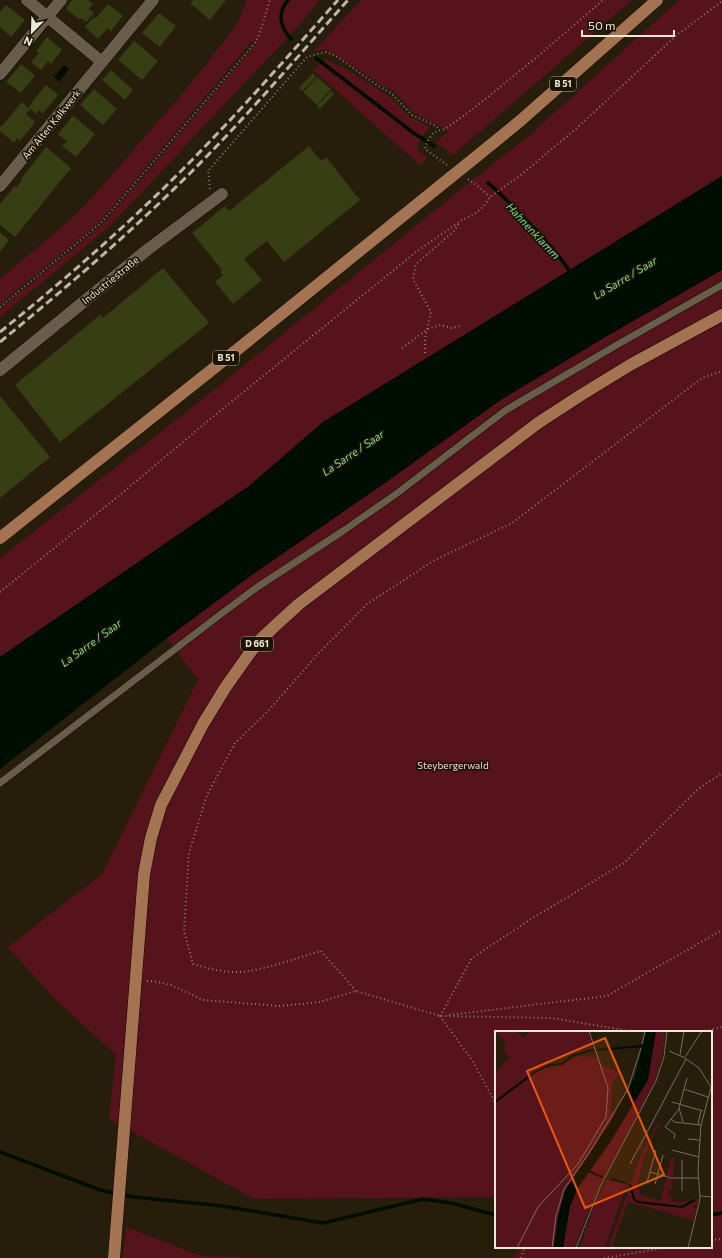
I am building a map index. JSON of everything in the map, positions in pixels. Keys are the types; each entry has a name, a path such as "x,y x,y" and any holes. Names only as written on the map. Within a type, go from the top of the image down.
{"main road":[{"name":"B 51","path":"0,538 243,345 520,121 657,0"},
{"name":"D 661","path":"114,1258 144,874 147,854 156,820 169,789 202,724 225,688 261,639 299,604 538,424 630,365 722,315"}],"street":[{"path":"27,0 102,62"},
{"path":"0,74 61,0"},
{"name":"Am Alten Kalkwerk","path":"0,186 153,0"},
{"name":"Industriestraße","path":"0,370 141,254 222,194"}],"lane":[{"path":"0,783 221,614 259,586 343,532 396,494 506,410 615,346 722,286"}],"path":[{"path":"0,307 101,223 255,43 270,0"},
{"path":"434,156 425,149 427,142 434,132 445,129 473,109 538,58 603,0"},
{"path":"0,592 364,293 416,252 462,220 476,213 484,206 490,197 521,175 578,127 678,34 722,1"},
{"path":"210,202 211,198 208,171 307,57 326,52 336,56 391,93 412,115 436,126 439,130"},
{"path":"478,186 490,197"},
{"path":"425,353 425,339 431,312 413,279 416,264 454,231 462,220"},
{"path":"402,348 428,328 441,325 451,328 460,326"},
{"path":"629,1031 552,1018 440,1016 356,991 321,950 280,964 242,972 212,970 193,964 184,931 189,853 206,795 234,743 270,710 317,655 367,604 435,560 512,523 702,378 722,371"},
{"path":"440,1016 472,958 531,919 624,863 698,790 722,773"},
{"path":"440,1016 607,996 722,930"},
{"path":"136,980 171,985 203,1000 280,1006 320,1002 356,991"},
{"path":"440,1016 472,1060 495,1102"},
{"path":"705,1031 722,1027"},
{"path":"712,1240 722,1239"},
{"path":"521,1258 525,1248"},
{"path":"604,1258 664,1248"}],"green space":[{"path":"247,0 319,0 304,20 108,228 0,317 0,309 103,224 256,44 252,41 100,222 0,304 0,279 68,222 91,199 188,87 226,39 239,20"},
{"path":"361,0 632,0 453,155 435,142 448,132 442,127 414,113 393,91 378,83 336,55 326,50 314,51"},
{"path":"679,0 722,0 722,176 323,422 249,486 0,657 0,558 204,398 531,134"},
{"path":"325,59 346,69 389,96 410,117 430,127 421,138 417,149 427,158 421,166 313,70"},
{"name":"Steybergerwald","path":"722,270 722,1258 513,1258 519,1248 712,1248 712,1031 495,1031 495,1197 254,1199 109,1119 116,1055 55,999 8,947 102,874 198,680 167,638 249,577 502,399 607,336"},
{"path":"126,1227 201,1256 274,1258 123,1258"}],"water":[{"path":"64,65 69,69 59,82 54,77"},
{"name":"La Sarre / Saar","path":"722,176 722,270 607,336 502,399 385,483 249,577 167,638 0,769 0,657 249,486 323,422"}],"building":[{"path":"72,0 88,0 93,4 89,9 94,13 86,22 81,18 80,20 66,9"},
{"path":"193,0 226,0 210,20 190,3"},
{"path":"108,4 123,16 111,31 108,28 98,39 85,27 94,17 96,18"},
{"path":"6,5 25,20 11,37 0,27 0,12"},
{"path":"159,13 176,26 160,47 142,33"},
{"path":"47,37 62,50 51,64 48,61 41,70 31,62 39,53 36,51"},
{"path":"134,41 158,61 142,80 118,60"},
{"path":"21,64 35,76 21,93 6,82"},
{"path":"111,70 133,90 125,100 102,80"},
{"path":"313,73 316,77 302,91 299,88"},
{"path":"317,77 331,89 317,105 303,92"},
{"path":"46,85 58,95 43,113 39,110 36,114 30,109 26,114 35,122 20,141 17,138 14,143 0,131 1,125 2,126 22,102 28,108"},
{"path":"94,89 117,109 103,125 80,105"},
{"path":"331,91 334,94 320,109 317,106"},
{"path":"73,116 95,134 76,157 62,146 67,141 58,134"},
{"path":"309,146 321,161 326,157 360,200 284,262 267,241 244,259 262,280 233,304 215,282 223,275 220,272 222,270 192,233 225,206 229,211"},
{"path":"46,147 71,168 15,237 0,225 0,204 15,186 16,188 22,180 21,179"},
{"path":"0,232 9,240 0,252"},
{"path":"163,268 209,323 60,442 15,385 100,315 103,318"},
{"path":"0,396 50,457 0,498"}],"waterway":[{"name":"Hahnenklamm","path":"288,0 282,10 281,20 284,30 291,39"},
{"name":"Hahnenklamm","path":"316,58 415,134 434,146"},
{"name":"Hahnenklamm","path":"488,183 538,232 560,257 572,275"},
{"path":"0,1152 100,1190 134,1197 223,1206 323,1223 423,1199 451,1203 495,1215"},
{"path":"712,1215 722,1213"}],"railway":[{"path":"0,332 98,249 168,184 247,101 338,0"},
{"path":"0,342 90,266 178,185 243,118 348,0"}]}
